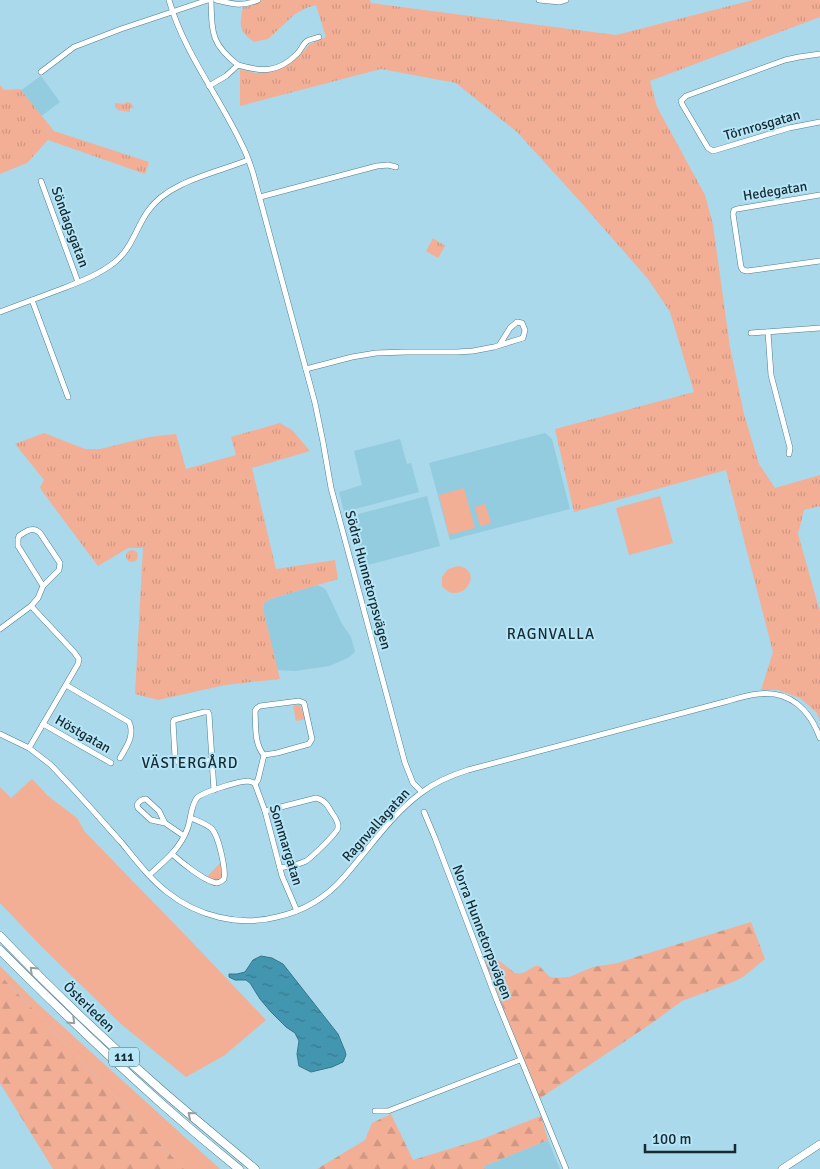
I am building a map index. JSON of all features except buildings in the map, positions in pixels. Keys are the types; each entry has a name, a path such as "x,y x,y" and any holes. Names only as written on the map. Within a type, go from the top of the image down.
{"main road":[{"name":"Österleden","path":"0,936 94,1030 160,1089 256,1169"},
{"name":"Österleden","path":"0,950 45,996 114,1061 239,1169"},
{"path":"214,1134 263,1169"}],"street":[{"name":"Södra Hunnetorpsvägen","path":"169,0 186,44 242,145 260,197 315,403 331,488 405,763 410,778 422,792"},
{"path":"41,72 74,47 112,32 209,0 216,41 222,51 238,65 254,70 268,70 278,67 297,54 307,42 319,37"},
{"path":"216,0 234,4 250,4 258,0"},
{"path":"539,0 560,2 566,0"},
{"name":"Törnrosgatan","path":"820,54 785,60 683,98 681,101 710,150 801,125 820,122"},
{"path":"209,86 226,76 238,65"},
{"path":"0,312 97,274 119,259 129,246 147,212 156,201 168,192 186,183 248,160"},
{"path":"260,197 377,166 388,165 396,167"},
{"name":"Söndagsgatan","path":"41,181 78,282"},
{"name":"Hedegatan","path":"820,195 737,208 733,214 743,270 820,261"},
{"path":"32,300 68,397"},
{"path":"306,369 346,358 376,353 466,352 489,348 523,338 525,330 522,323 517,322 513,324 500,344"},
{"path":"751,333 820,328"},
{"path":"768,332 771,375 790,454"},
{"path":"1,628 31,606 38,598 43,586 58,570 60,563 40,533 31,529 19,536 17,542 43,586"},
{"name":"Höstgatan","path":"29,748 78,664 79,659 31,606"},
{"name":"Höstgatan","path":"66,685 129,722 130,742 120,758"},
{"name":"Ragnvallagatan","path":"0,734 29,748 59,773 166,891 191,908 220,918 251,921 275,918 311,905 333,889 400,812 422,792 468,770 758,694 780,696 799,706 810,717 820,738"},
{"path":"304,703 312,742 264,755 258,744 255,711 257,708 260,706 304,703"},
{"path":"212,760 178,762 176,760 174,720 208,712 209,714 214,790"},
{"name":"Höstgatan","path":"43,724 111,763"},
{"path":"150,875 172,854 184,836 197,798 204,793 247,782 255,784 258,780 264,755"},
{"name":"Sommargatan","path":"255,784 265,811 280,868 297,911"},
{"path":"265,811 316,798 325,802 337,821 338,827 335,833 312,856 305,861 280,868"},
{"path":"165,823 159,811 146,799 142,799 139,802 138,808 151,820 165,823 184,836"},
{"name":"Norra Hunnetorpsvägen","path":"424,812 520,1060 566,1169"},
{"path":"172,854 189,868 214,883 224,879 224,869 212,829 191,818"},
{"path":"375,1111 388,1111 520,1060"},
{"path":"782,1169 820,1144"}],"shaded area":[{"path":"41,76 60,102 40,117 20,91"},
{"path":"545,433 552,439 570,509 450,540 429,463"},
{"path":"400,439 407,464 411,463 419,492 344,512 339,492 362,485 354,451"},
{"path":"427,496 440,546 364,566 351,516"},
{"path":"317,585 326,590 342,624 351,637 355,652 348,658 329,666 295,671 277,670 263,609 264,603 270,599"},
{"path":"548,1140 560,1169 485,1169 484,1166"}],"green space":[{"path":"262,0 370,0 371,3 616,35 753,0 820,0 820,17 650,81 657,107 705,195 713,225 730,347 744,414 759,464 775,488 820,475 820,506 804,510 798,534 820,612 820,721 817,713 800,698 778,690 761,690 773,652 726,470 574,512 555,429 694,392 670,312 648,279 517,132 456,83 381,69 240,106 240,69 255,73 272,72 299,56 310,44 326,37 316,5 295,14 268,39 254,42 242,30 241,18 243,7 251,6"},
{"path":"0,85 4,90 20,89 54,131 149,162 145,174 48,140 27,163 0,174"},
{"path":"127,102 131,103 134,108 130,108 130,112 115,108 115,103 124,104"},
{"path":"433,238 445,246 438,258 426,251"},
{"path":"280,423 292,430 310,451 252,468 276,569 335,560 338,579 270,599 264,603 263,609 280,679 225,685 158,700 135,694 143,548 128,548 98,566 42,491 40,487 44,480 15,444 44,433 85,449 100,449 149,437 176,434 186,469 236,455 231,437"},
{"path":"464,488 475,528 449,535 439,495"},
{"path":"660,496 673,543 629,555 616,508"},
{"path":"485,504 491,523 480,526 475,507"},
{"path":"132,550 138,556 132,562 126,556"},
{"path":"459,566 467,569 470,581 462,591 456,593 449,592 442,586 442,577 448,569"},
{"path":"300,705 305,719 296,721 293,706"},
{"path":"32,779 48,796 77,818 85,832 266,1020 225,1055 186,1077 121,1024 0,903 0,787 11,798"},
{"path":"220,863 223,873 221,878 216,880 207,877"},
{"path":"751,922 765,959 743,977 682,1001 539,1099 485,959 493,956 515,973 523,973 535,966 539,966 550,977 569,977 593,967 618,963"},
{"path":"0,966 38,1004 220,1169 184,1169 0,975"},
{"path":"0,975 184,1169 53,1169 0,1083"},
{"path":"391,1114 413,1160 482,1139 541,1116 548,1140 484,1166 485,1169 317,1169 365,1140 372,1123"}],"water":[{"path":"261,956 272,958 283,964 338,1034 346,1055 343,1062 311,1072 299,1066 297,1054 299,1041 295,1033 271,1012 250,983 246,980 235,980 229,977 229,974 245,972 253,960"}],"district":[{"name":"RAGNVALLA","path":"551,634"},
{"name":"VÄSTERGÅRD","path":"190,763"}]}
